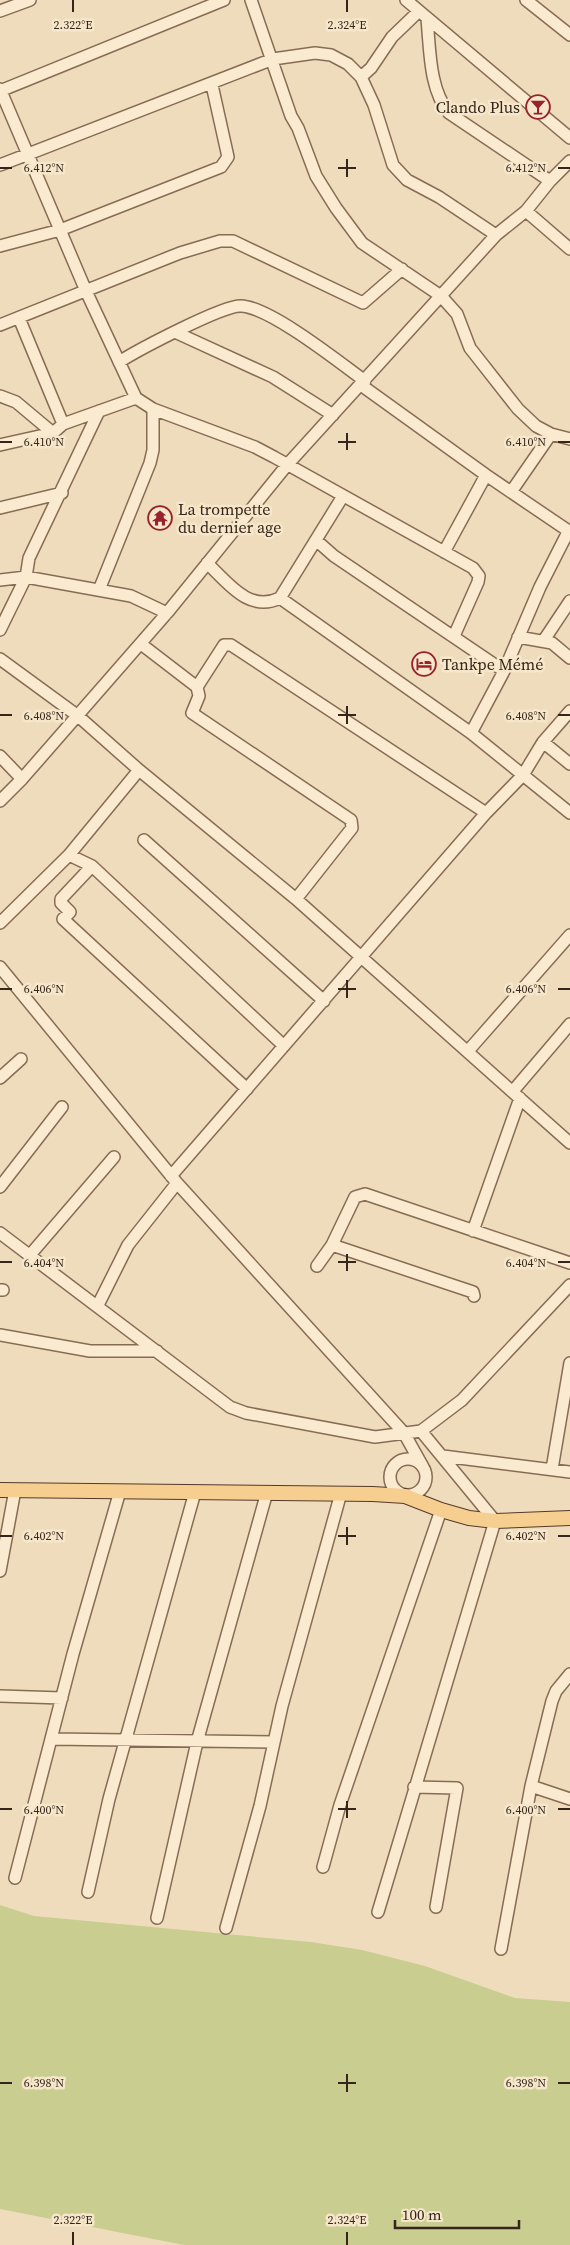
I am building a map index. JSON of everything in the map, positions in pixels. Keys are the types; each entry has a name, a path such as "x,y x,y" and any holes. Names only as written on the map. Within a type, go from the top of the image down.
{"main road":[{"path":"0,1490 341,1493 405,1496 441,1510 469,1518 494,1521 570,1518"}],"street":[{"path":"0,11 30,0"},
{"path":"224,0 0,90 86,291 136,398 153,409 255,447 473,568 478,576 478,582 454,636"},
{"path":"252,0 291,116 298,128 316,176 336,208 362,243 441,296 457,314 470,348 518,409 536,426 551,434 570,439"},
{"path":"406,0 570,138"},
{"path":"526,0 570,35"},
{"path":"361,77 371,68 392,37 423,15"},
{"path":"423,15 432,70 441,103 449,113 550,180"},
{"path":"0,165 273,59 315,53 331,55 348,64 361,77 374,104 393,165 407,180 439,197 496,235"},
{"path":"0,246 60,230 221,167 228,157 212,84"},
{"path":"0,801 141,644 287,465 496,235 526,211 550,180 570,161"},
{"path":"526,211 570,249"},
{"path":"0,325 180,253 220,241 233,241 363,303 402,269"},
{"path":"119,362 148,344 223,310 240,306 259,310 309,340 486,475 569,532 518,637 504,672 493,688 471,733"},
{"path":"19,318 63,424"},
{"path":"177,332 273,377 332,415"},
{"path":"0,396 16,402 53,433"},
{"path":"0,445 53,433 63,424 136,398"},
{"path":"99,590 150,463 153,450 153,409"},
{"path":"0,630 26,577 29,558 62,493 99,411"},
{"path":"511,492 551,434"},
{"path":"444,552 486,475"},
{"path":"0,508 62,493"},
{"path":"207,563 245,598 260,603 272,602 280,598 317,541 343,496"},
{"path":"317,541 354,570 454,636 504,672"},
{"path":"0,580 26,577 131,596 167,613"},
{"path":"280,598 471,733 570,813"},
{"path":"544,640 570,601"},
{"path":"518,637 544,640 552,643 570,658"},
{"path":"141,644 198,687"},
{"path":"296,899 352,828 352,823 192,713 199,696 198,687 224,645 231,645 486,813"},
{"path":"0,660 78,716 139,770 296,899 570,1143"},
{"path":"98,1305 128,1245 174,1180 247,1089 486,813 522,775 543,742 570,711"},
{"path":"543,742 570,764"},
{"path":"0,756 22,778"},
{"path":"0,923 69,855 139,770"},
{"path":"144,840 324,1000"},
{"path":"69,855 92,866 284,1046"},
{"path":"92,866 61,899 70,912 63,919 247,1089"},
{"path":"468,1051 570,935"},
{"path":"0,967 174,1180 404,1433 423,1467 426,1476 422,1489 414,1494 405,1496 396,1490 391,1483 392,1469 398,1462 407,1459 416,1461 423,1467"},
{"path":"473,1231 517,1094 570,1024"},
{"path":"0,1078 21,1059"},
{"path":"0,1187 62,1107"},
{"path":"30,1255 114,1157"},
{"path":"318,1266 332,1245 355,1196 359,1194 365,1194 570,1263"},
{"path":"0,1233 98,1305 230,1407 246,1413 375,1437 421,1431 462,1400 570,1285"},
{"path":"332,1245 473,1292 474,1296"},
{"path":"0,1336 90,1351 158,1351"},
{"path":"552,1469 570,1362"},
{"path":"378,1912 494,1521 421,1431"},
{"path":"443,1456 570,1472"},
{"path":"0,1572 15,1490"},
{"path":"16,1878 62,1698 120,1491"},
{"path":"88,1892 108,1799 195,1492"},
{"path":"157,1918 197,1742 266,1492"},
{"path":"226,1928 260,1806 274,1742 341,1493"},
{"path":"323,1867 340,1805 441,1510"},
{"path":"501,1949 531,1786 552,1701 556,1691 570,1674"},
{"path":"0,1696 62,1698"},
{"path":"52,1739 274,1742"},
{"path":"531,1786 570,1799"},
{"path":"414,1787 457,1788 436,1907"}],"green space":[{"path":"0,1905 34,1916 311,1942 362,1950 425,1966 515,1998 570,2002 570,2245 184,2245 0,2209"}],"place":[{"name":"Clando Plus","path":"538,107"},
{"name":"La trompette du dernier age","path":"160,518"},
{"name":"Tankpe Mémé","path":"424,664"}]}
